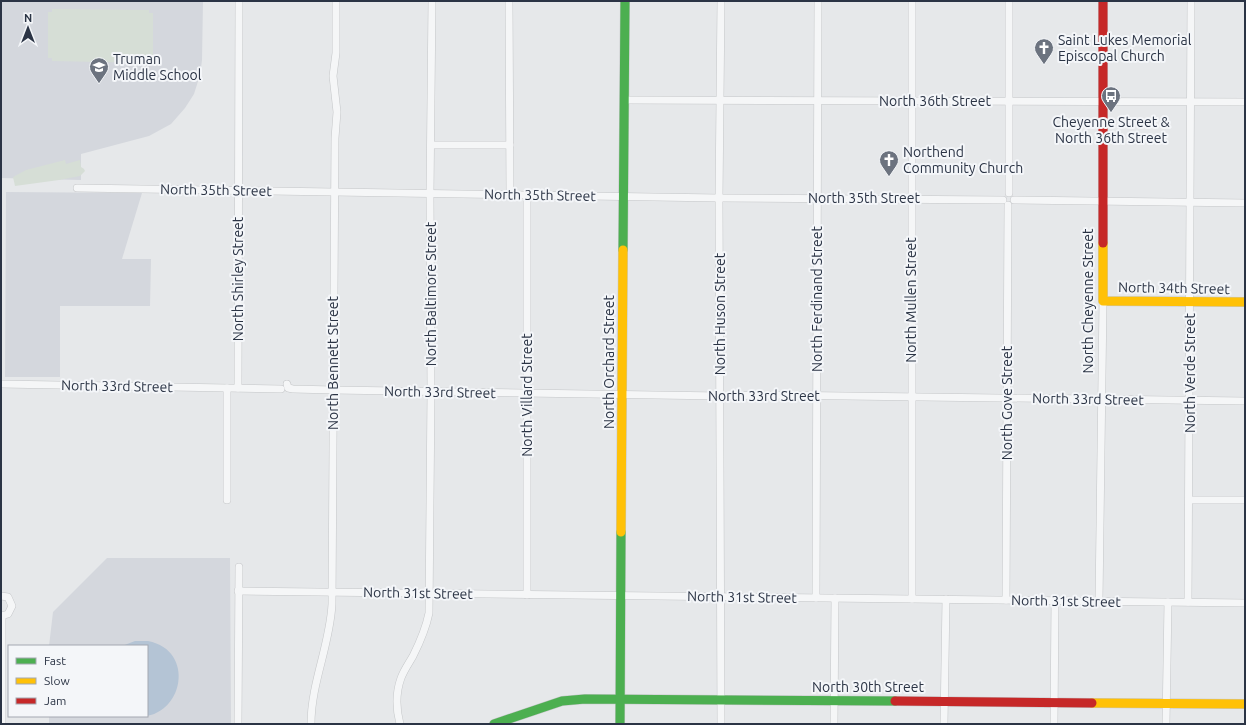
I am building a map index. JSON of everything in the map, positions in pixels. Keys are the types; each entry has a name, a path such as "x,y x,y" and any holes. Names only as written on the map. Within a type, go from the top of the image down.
{"street":[{"name":"North Shirley Street","path":"238,388 239,1"},
{"name":"North Bennett Street","path":"311,724 312,702 330,623 333,593 335,138 338,112 334,76 336,53 336,1"},
{"name":"North Baltimore Street","path":"400,724 397,704 400,684 403,674 427,626 429,613 432,1"},
{"path":"509,1 510,194"},
{"name":"North Orchard Street","path":"620,724 625,1"},
{"name":"North Huson Street","path":"721,1 721,724"},
{"name":"North Ferdinand Street","path":"816,598 818,1"},
{"name":"North Mullen Street","path":"912,1 912,599"},
{"path":"1009,194 1010,1"},
{"name":"North Cheyenne Street","path":"1099,601 1103,301 1103,1"},
{"name":"North Verde Street","path":"1188,602 1191,1"},
{"name":"North 36th Street","path":"625,100 1245,102"},
{"path":"431,145 510,146"},
{"name":"North 35th Street","path":"77,188 720,198 911,199 1006,202"},
{"name":"North Villard Street","path":"527,194 527,595"},
{"path":"1009,194 1012,194 1014,200"},
{"path":"1009,194 1005,195 1006,202 1012,204 1014,200 1245,203"},
{"name":"North Gove Street","path":"1006,202 1008,399 1006,600"},
{"name":"North 34th Street","path":"1103,301 1245,302"},
{"name":"North 33rd Street","path":"1,384 227,388 284,386 293,390 527,394 769,395 911,398 1245,401"},
{"path":"227,388 227,500"},
{"path":"1189,500 1245,500"},
{"path":"238,724 239,567"},
{"name":"North 31st Street","path":"238,591 1245,603"},
{"path":"1,596 8,598 12,606 8,614 1,616 2,724"},
{"path":"834,724 835,598"},
{"path":"944,724 946,599"},
{"path":"1054,600 1054,724"},
{"path":"1166,724 1168,602"},
{"name":"North 30th Street","path":"494,724 562,701 620,698 1245,704"}],"shaded area":[{"name":"Truman Middle School","path":"1,1 203,1 202,60 200,75 194,94 185,108 171,124 149,136 81,154 81,180 1,178"},
{"path":"52,9 149,10 149,13 153,13 153,60 148,60 148,63 52,61 52,58 48,58 48,12 52,12"},
{"path":"65,160 66,164 80,160 81,167 85,171 80,176 15,186 13,177 26,170"},
{"path":"6,192 142,193 122,259 151,259 150,306 60,306 60,377 5,377"},
{"path":"107,558 230,558 231,724 49,724 49,717 148,717 148,645 49,645 53,612"}],"water":[{"path":"135,641 148,641 164,647 174,658 178,671 178,686 172,699 162,709 148,716 148,645 125,645"}],"traffic: fast":[{"path":"623,250 625,1"},
{"path":"620,724 621,532"},
{"path":"494,724 562,701 585,699 895,701"}],"traffic: slow":[{"path":"1103,243 1103,301 1245,302"},
{"path":"621,532 623,250"},
{"path":"1092,703 1245,704"}],"traffic: jam":[{"path":"1103,1 1103,243"},
{"path":"895,701 1092,703"}],"place":[{"name":"Saint Lukes Memorial Episcopal Church","path":"1044,65"},
{"name":"Truman Middle School","path":"99,84"},
{"name":"Cheyenne Street & North 36th Street","path":"1111,113"},
{"name":"Northend Community Church","path":"889,177"}]}
